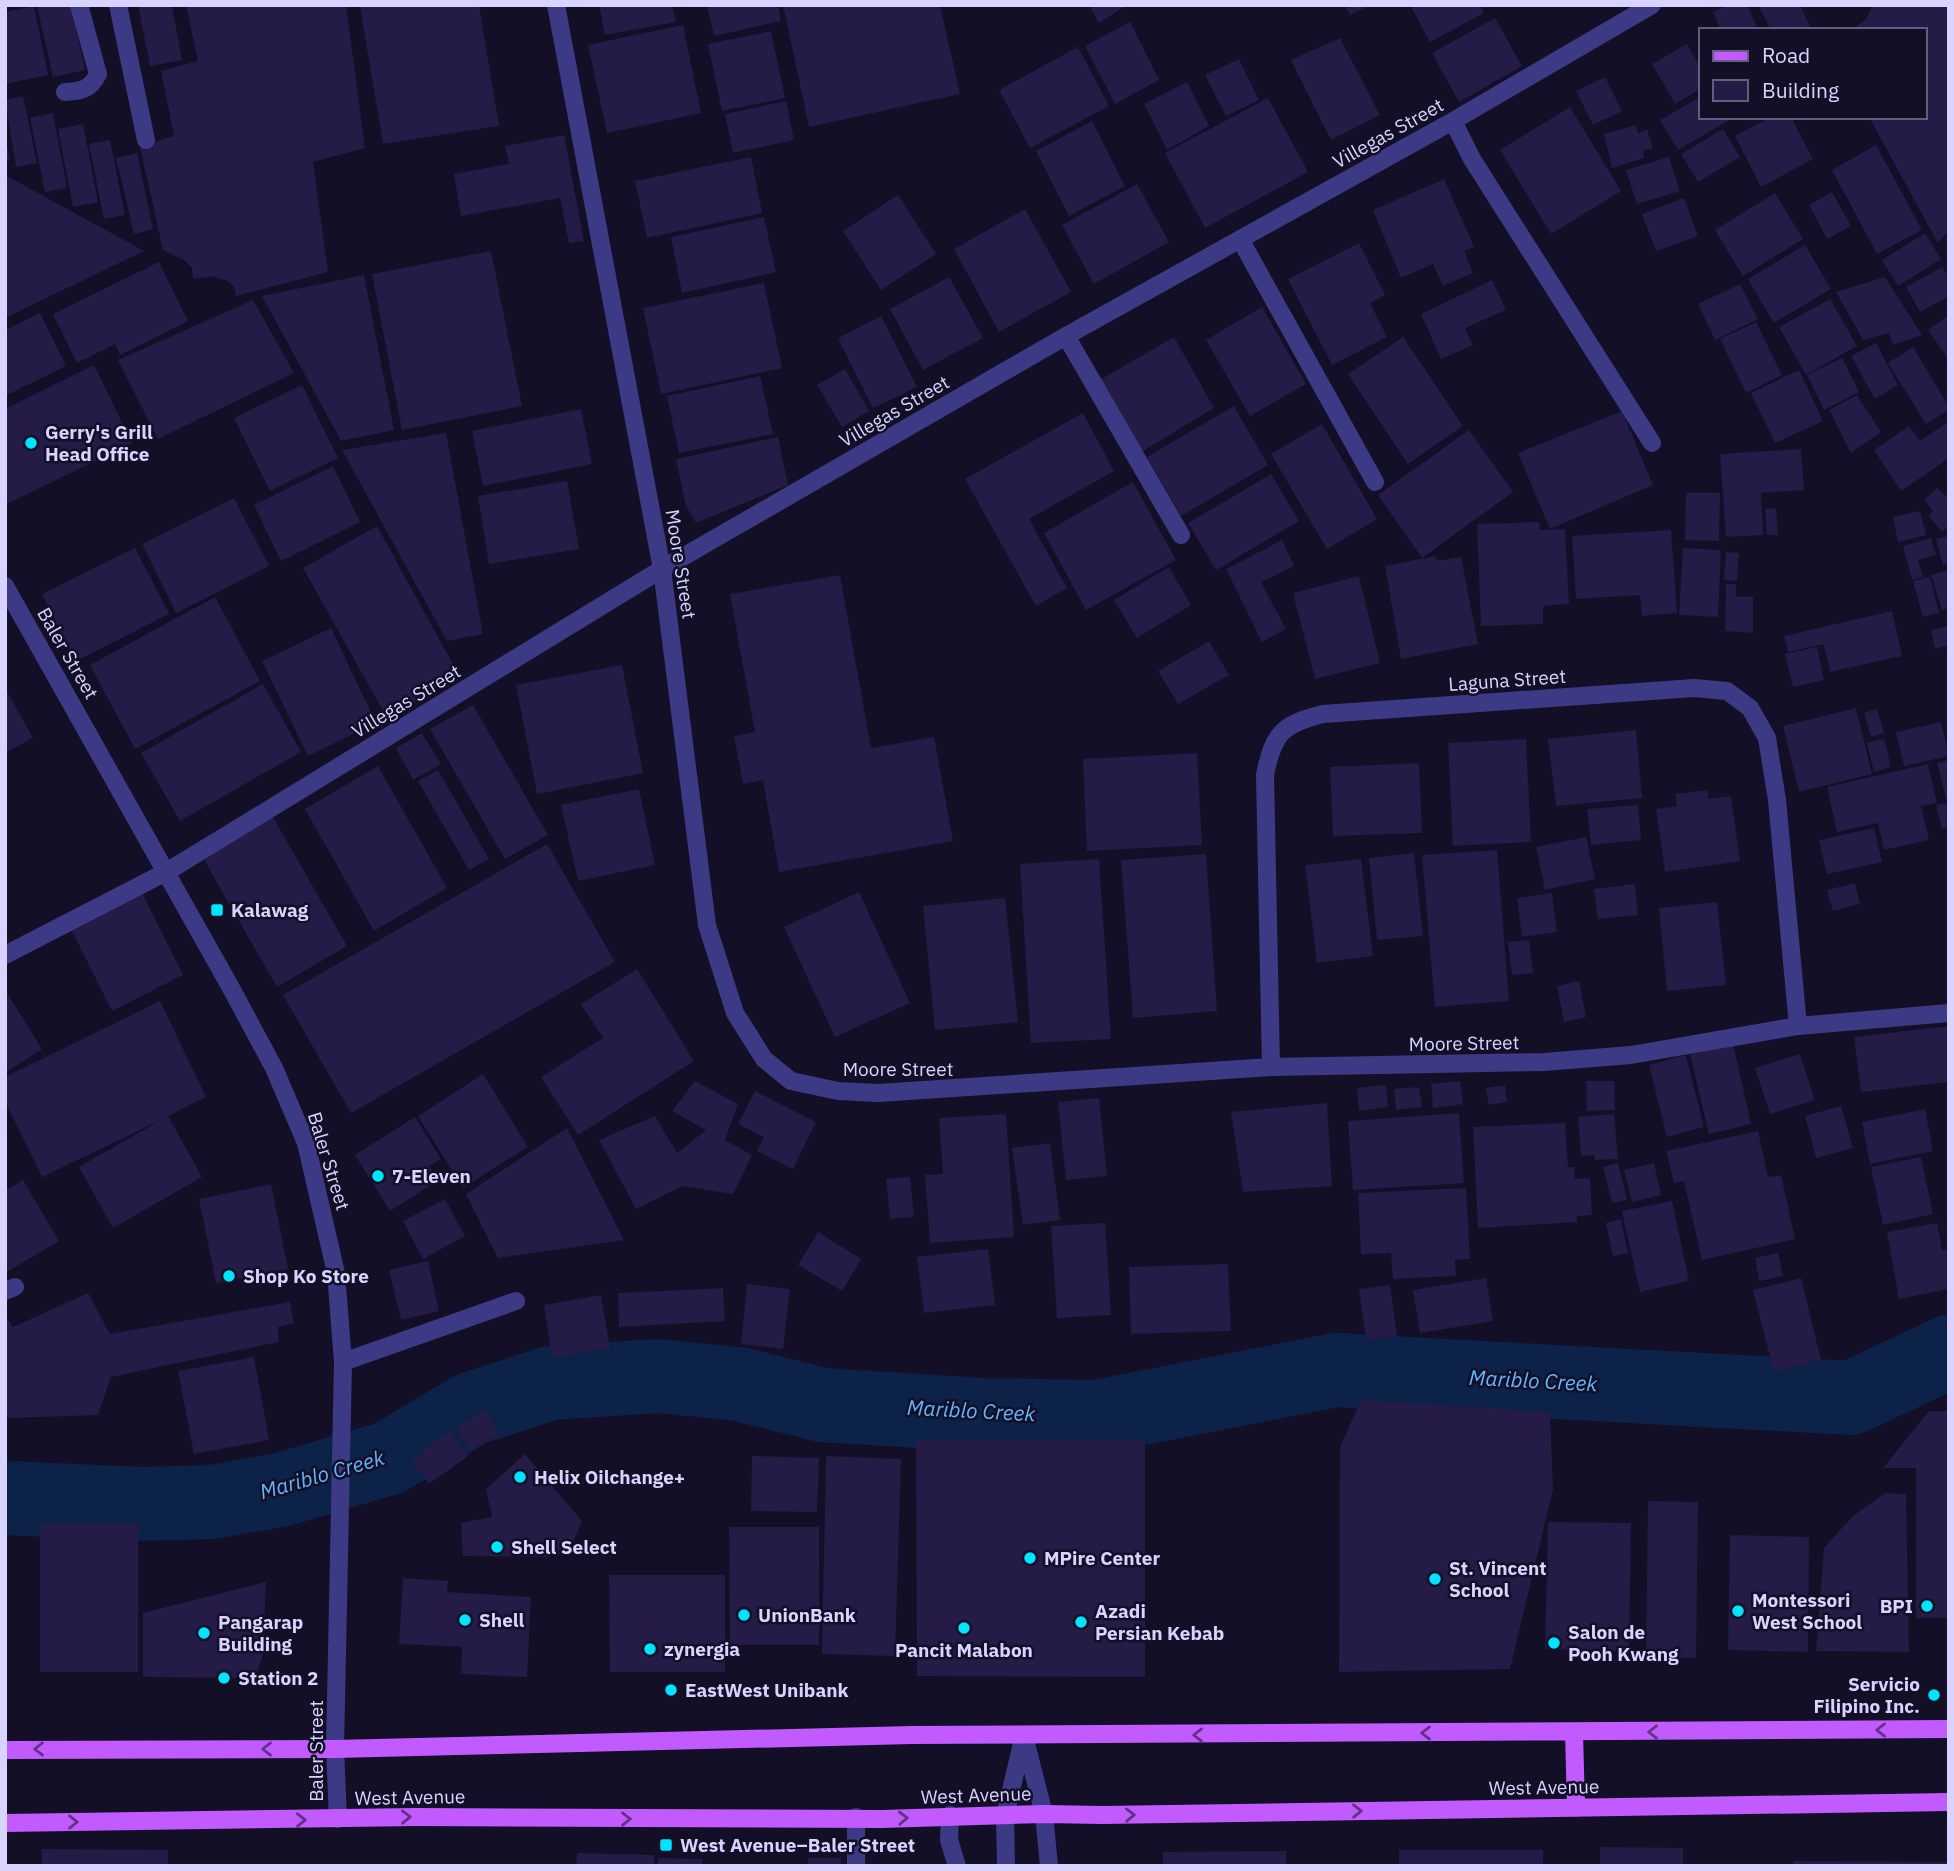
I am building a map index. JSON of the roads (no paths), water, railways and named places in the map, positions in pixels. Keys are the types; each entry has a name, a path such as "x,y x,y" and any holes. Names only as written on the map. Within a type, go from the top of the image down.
{"main road":[{"path":"5,1749 335,1749 912,1735 1949,1730"},
{"path":"1574,1732 1576,1808"},
{"name":"West Avenue","path":"5,1823 1103,1815 1949,1802"}],"street":[{"path":"65,92 82,91 92,86 98,74 79,5"},
{"path":"118,5 146,140"},
{"name":"Moore Street","path":"556,5 662,569 707,925 735,1013 764,1059 791,1081 838,1091 878,1093 1271,1067 1544,1062 1631,1055 1798,1026 1949,1013"},
{"name":"Villegas Street","path":"5,955 168,871 662,569 1066,336 1453,121 1651,5"},
{"path":"1453,121 1472,159 1652,443"},
{"path":"1240,239 1375,482"},
{"path":"1066,336 1181,535"},
{"name":"Baler Street","path":"5,586 168,871 274,1068 306,1143 336,1273 343,1362 335,1749 338,1819"},
{"name":"Laguna Street","path":"1271,1067 1267,1001 1265,775 1270,749 1284,728 1323,714 1694,688 1727,691 1750,708 1767,738 1777,800 1798,1026"},
{"path":"343,1362 516,1301"},
{"path":"1024,1736 1044,1814 1049,1866"},
{"path":"1006,1866 1005,1816 1024,1736"},
{"path":"950,1815 949,1840 957,1866"},
{"path":"856,1817 856,1866"}],"waterway":[{"name":"Mariblo Creek","path":"5,1498 143,1504 212,1502 280,1490 389,1458 471,1409 550,1383 658,1376 739,1384 823,1405 983,1415 1096,1417 1336,1370 1851,1398 1949,1352"}],"place":[{"name":"Gerry's Grill Head Office","path":"31,443"},
{"name":"Kalawag","path":"217,910"},
{"name":"7-Eleven","path":"378,1176"},
{"name":"Shop Ko Store","path":"229,1276"},
{"name":"Helix Oilchange+","path":"520,1477"},
{"name":"Shell Select","path":"497,1547"},
{"name":"MPire Center","path":"1030,1558"},
{"name":"St. Vincent School","path":"1435,1579"},
{"name":"BPI","path":"1927,1606"},
{"name":"Montessori West School","path":"1738,1611"},
{"name":"UnionBank","path":"744,1615"},
{"name":"Shell","path":"465,1620"},
{"name":"Azadi Persian Kebab","path":"1081,1622"},
{"name":"Pancit Malabon","path":"964,1628"},
{"name":"Pangarap Building","path":"204,1633"},
{"name":"Salon de Pooh Kwang","path":"1554,1643"},
{"name":"zynergia","path":"650,1649"},
{"name":"Station 2","path":"224,1678"},
{"name":"EastWest Unibank","path":"671,1690"},
{"name":"Servicio Filipino Inc.","path":"1934,1695"},
{"name":"West Avenue–Baler Street","path":"666,1845"}]}
